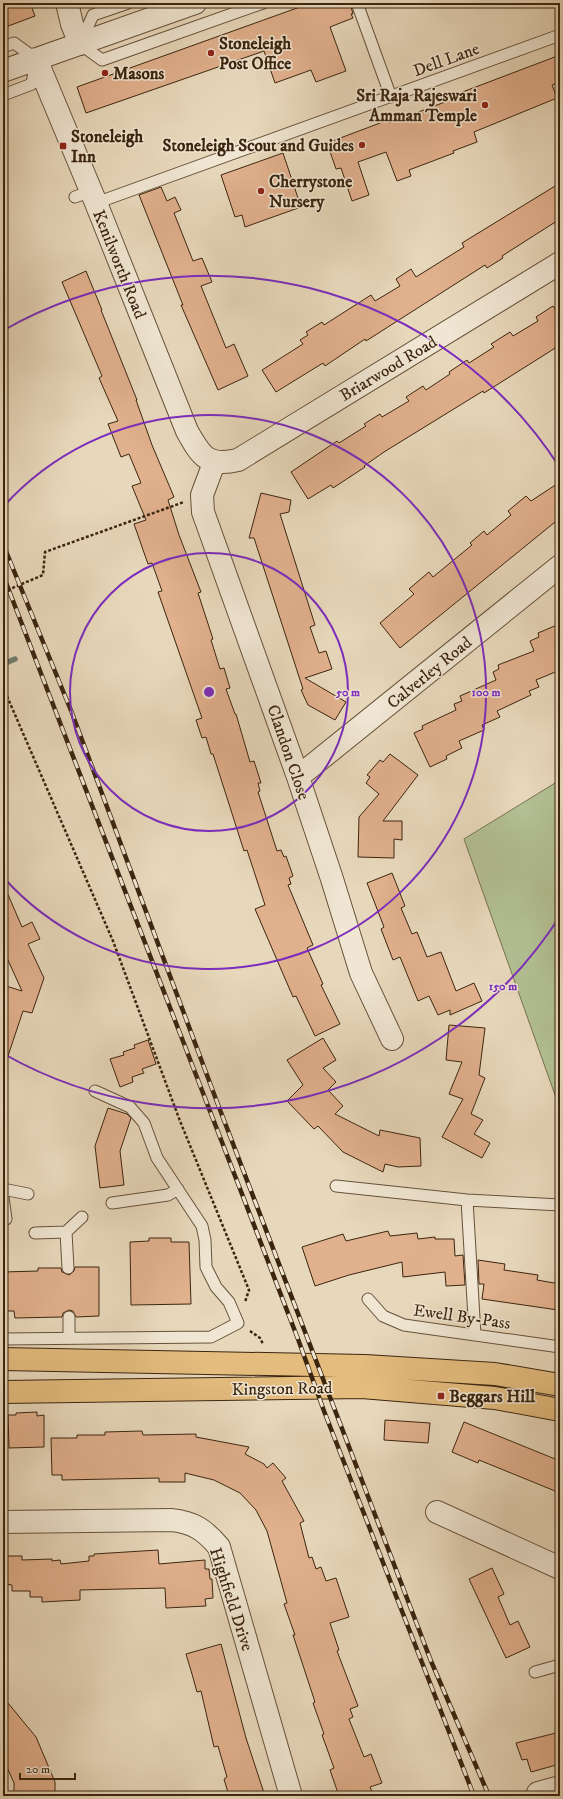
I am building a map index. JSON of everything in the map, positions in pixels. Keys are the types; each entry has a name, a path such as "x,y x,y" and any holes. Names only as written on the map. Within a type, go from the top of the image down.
{"highway":[{"name":"Kingston Road","path":"3,1359 365,1366 496,1374 560,1385"},
{"name":"Kingston Road","path":"3,1392 362,1387 495,1398 560,1410"}],"street":[{"path":"67,3 72,24 80,44"},
{"path":"3,71 195,3"},
{"name":"Kenilworth Road","path":"36,59 87,197 187,431 196,447 204,456 214,462"},
{"name":"Briarwood Road","path":"214,462 224,463 238,460 560,263"},
{"name":"Clandon Close","path":"214,462 202,495 203,512 298,777 361,973 392,1039"},
{"name":"Calverley Road","path":"298,777 560,566"},
{"path":"437,1512 560,1568"},
{"name":"Highfield Drive","path":"3,1522 170,1520 192,1523 203,1530 219,1547 291,1796"},
{"path":"539,1794 560,1787"}],"lane":[{"path":"128,3 93,16 80,44 102,60 263,3"},
{"path":"357,3 391,97"},
{"name":"Dell Lane","path":"87,197 391,97 560,36"},
{"path":"3,47 14,43 36,59 32,84 3,95"},
{"path":"3,1339 69,1337 211,1337 238,1323 229,1302 216,1287 206,1267 205,1240 202,1226 157,1158 144,1122 130,1107 95,1091"},
{"path":"336,1186 467,1200 560,1205"},
{"path":"3,1189 28,1194"},
{"path":"112,1203 168,1195 178,1189"},
{"path":"3,1197 6,1219"},
{"path":"467,1200 475,1335"},
{"path":"35,1233 66,1232 82,1217"},
{"path":"66,1232 68,1268"},
{"name":"Ewell By-Pass","path":"368,1299 383,1316 404,1325 560,1347"},
{"path":"69,1317 69,1337"},
{"path":"536,1672 560,1665"}],"path":[{"path":"3,592 43,575 45,552 202,495"},
{"path":"3,687 113,940 180,1121 249,1290 238,1323 260,1338"}],"green space":[{"path":"560,780 560,1109 464,839"}],"building":[{"path":"3,3 30,3 35,16 3,28"},
{"path":"311,3 350,3 353,18 330,27 346,71 316,82 311,70 275,83 264,51 86,113 77,87"},
{"path":"560,55 560,82 552,85 557,98 474,132 477,142 453,151 454,153 409,170 411,176 397,181 386,152 358,162 369,195 352,201 341,168 336,169 327,143 388,120 389,123 445,102 444,99"},
{"name":"Cherrystone Nursery","path":"283,153 301,207 245,227 242,215 235,217 221,175"},
{"path":"560,183 560,219 502,256 503,258 487,268 485,265 366,341 365,339 325,366 323,363 276,392 262,370 303,344 300,340 308,335 306,332 322,322 324,325 371,295 375,301 400,286 396,279 411,269 416,277 464,247 462,243"},
{"path":"161,187 167,201 175,197 181,210 174,213 193,261 202,258 212,282 201,286 226,348 234,344 248,376 218,390 181,305 183,305 139,195"},
{"path":"86,271 137,400 152,445 174,497 168,500 179,535 201,592 198,593 213,639 211,640 220,669 224,668 230,688 226,689 236,714 250,762 254,761 261,783 258,783 260,791 258,792 277,851 281,850 284,857 286,856 293,876 289,878 291,884 288,885 313,945 307,948 323,984 321,985 340,1024 315,1036 296,996 293,997 255,909 265,905 247,850 244,851 213,754 211,754 206,737 202,738 196,720 202,718 158,592 162,591 152,563 148,564 134,524 146,520 132,486 141,483 129,454 121,457 108,424 118,421 99,378 102,376 62,282"},
{"path":"553,306 560,317 560,345 484,393 483,391 384,452 364,466 365,467 333,488 331,485 308,499 291,472 337,441 339,443 366,426 364,424 380,414 382,417 409,401 406,397 423,386 426,390 450,374 449,372 467,360 469,363 494,347 491,344 510,332 513,336 538,321 536,317"},
{"path":"560,482 560,518 400,648 380,623 414,594 409,589 429,572 433,577 472,545 470,543 484,531 487,535 511,515 508,511 526,496 531,501"},
{"path":"261,493 291,500 289,512 280,514 315,625 310,627 319,653 326,651 332,669 305,678 346,702 335,720 308,705 301,690 303,689 254,538 249,538"},
{"path":"557,625 560,634 560,670 536,680 539,687 529,691 531,695 497,711 500,717 482,725 484,730 459,741 462,748 446,756 447,759 430,767 414,733 423,729 422,726 456,710 454,704 462,701 460,696 496,680 493,672 499,669 498,665 534,651 530,641 539,637 538,633"},
{"path":"390,754 418,775 383,821 402,821 402,840 394,839 394,858 358,857 359,817 379,794 366,783 370,777 367,775 380,760 383,762"},
{"path":"392,873 405,906 401,908 412,934 417,932 427,957 441,952 456,991 474,983 482,1001 450,1015 450,1010 438,1015 429,996 418,1001 400,957 393,960 381,929 384,927 367,883"},
{"path":"3,883 22,927 32,922 40,939 28,944 44,978 32,1013 23,1011 6,1062 3,1062 3,985 22,991 3,949"},
{"path":"449,1025 485,1028 479,1075 485,1078 471,1114 483,1120 474,1134 490,1143 482,1158 442,1137 463,1099 449,1094 462,1062 446,1060"},
{"path":"323,1038 336,1060 323,1068 336,1082 328,1090 343,1106 335,1114 379,1136 380,1130 420,1138 421,1166 398,1167 385,1164 383,1172 343,1152 318,1126 314,1129 287,1101 303,1085 287,1060"},
{"path":"148,1040 156,1064 142,1069 144,1073 132,1077 133,1082 120,1087 110,1059 124,1055 123,1052 135,1048 134,1045"},
{"path":"108,1108 127,1114 131,1118 120,1151 124,1185 100,1188 95,1146"},
{"path":"388,1231 390,1236 417,1233 418,1239 435,1237 435,1239 454,1239 455,1256 463,1255 465,1285 446,1286 445,1272 403,1277 402,1262 349,1275 315,1286 302,1247 343,1234 346,1241"},
{"path":"149,1238 171,1238 171,1242 189,1242 191,1304 131,1305 130,1242 149,1241"},
{"path":"478,1260 505,1264 504,1270 538,1275 537,1280 560,1284 558,1310 482,1299 484,1284 479,1284"},
{"path":"75,1267 99,1267 99,1316 76,1317 73,1311 69,1310 63,1313 62,1317 15,1318 14,1311 3,1311 3,1272 38,1271 38,1268 61,1268 62,1272 69,1275 74,1271"},
{"path":"37,1412 37,1416 44,1415 44,1447 9,1448 8,1415"},
{"path":"385,1420 430,1423 428,1443 384,1440"},
{"path":"464,1422 560,1461 560,1493 479,1460 478,1463 452,1452"},
{"path":"142,1431 143,1435 196,1434 196,1437 249,1447 245,1454 264,1464 267,1468 273,1463 286,1478 282,1481 304,1521 300,1523 309,1558 312,1557 316,1569 321,1567 326,1581 336,1578 349,1617 330,1623 339,1650 337,1651 358,1706 350,1709 353,1717 349,1719 364,1757 371,1754 382,1783 370,1787 374,1796 339,1796 330,1770 334,1768 322,1735 324,1734 313,1703 315,1702 284,1604 287,1603 267,1531 256,1510 240,1493 214,1480 185,1473 185,1482 159,1482 159,1478 62,1480 62,1475 52,1475 51,1438 77,1438 77,1435 105,1435 105,1432"},
{"path":"158,1550 159,1564 205,1560 205,1569 209,1569 210,1579 212,1579 213,1598 205,1599 206,1606 166,1608 165,1588 80,1590 80,1600 42,1602 42,1597 30,1597 30,1591 12,1591 12,1585 3,1584 3,1556 22,1556 22,1560 60,1560 61,1564 89,1561 89,1556 94,1556 94,1554"},
{"path":"492,1568 504,1594 498,1597 510,1625 518,1621 530,1647 506,1658 469,1579"},
{"path":"221,1644 246,1738 265,1796 229,1796 224,1779 227,1777 218,1746 214,1747 201,1691 197,1692 186,1654"},
{"path":"3,1697 36,1737 55,1782 55,1796 14,1796 14,1783 3,1758"},
{"path":"560,1732 560,1764 531,1772 527,1759 522,1760 516,1743"}],"waterway":[{"path":"8,662 15,659"}],"railway":[{"path":"3,544 72,713 217,1102 431,1661 489,1796"},
{"path":"3,575 298,1339 324,1411 474,1796"}],"place":[{"name":"Stoneleigh Post Office","path":"211,53"},
{"name":"Masons","path":"105,73"},
{"name":"Sri Raja Rajeswari Amman Temple","path":"485,105"},
{"name":"Stoneleigh Scout and Guides","path":"362,145"},
{"name":"Stoneleigh Inn","path":"63,146"},
{"name":"Cherrystone Nursery","path":"261,191"},
{"name":"Beggars Hill","path":"441,1396"}]}
